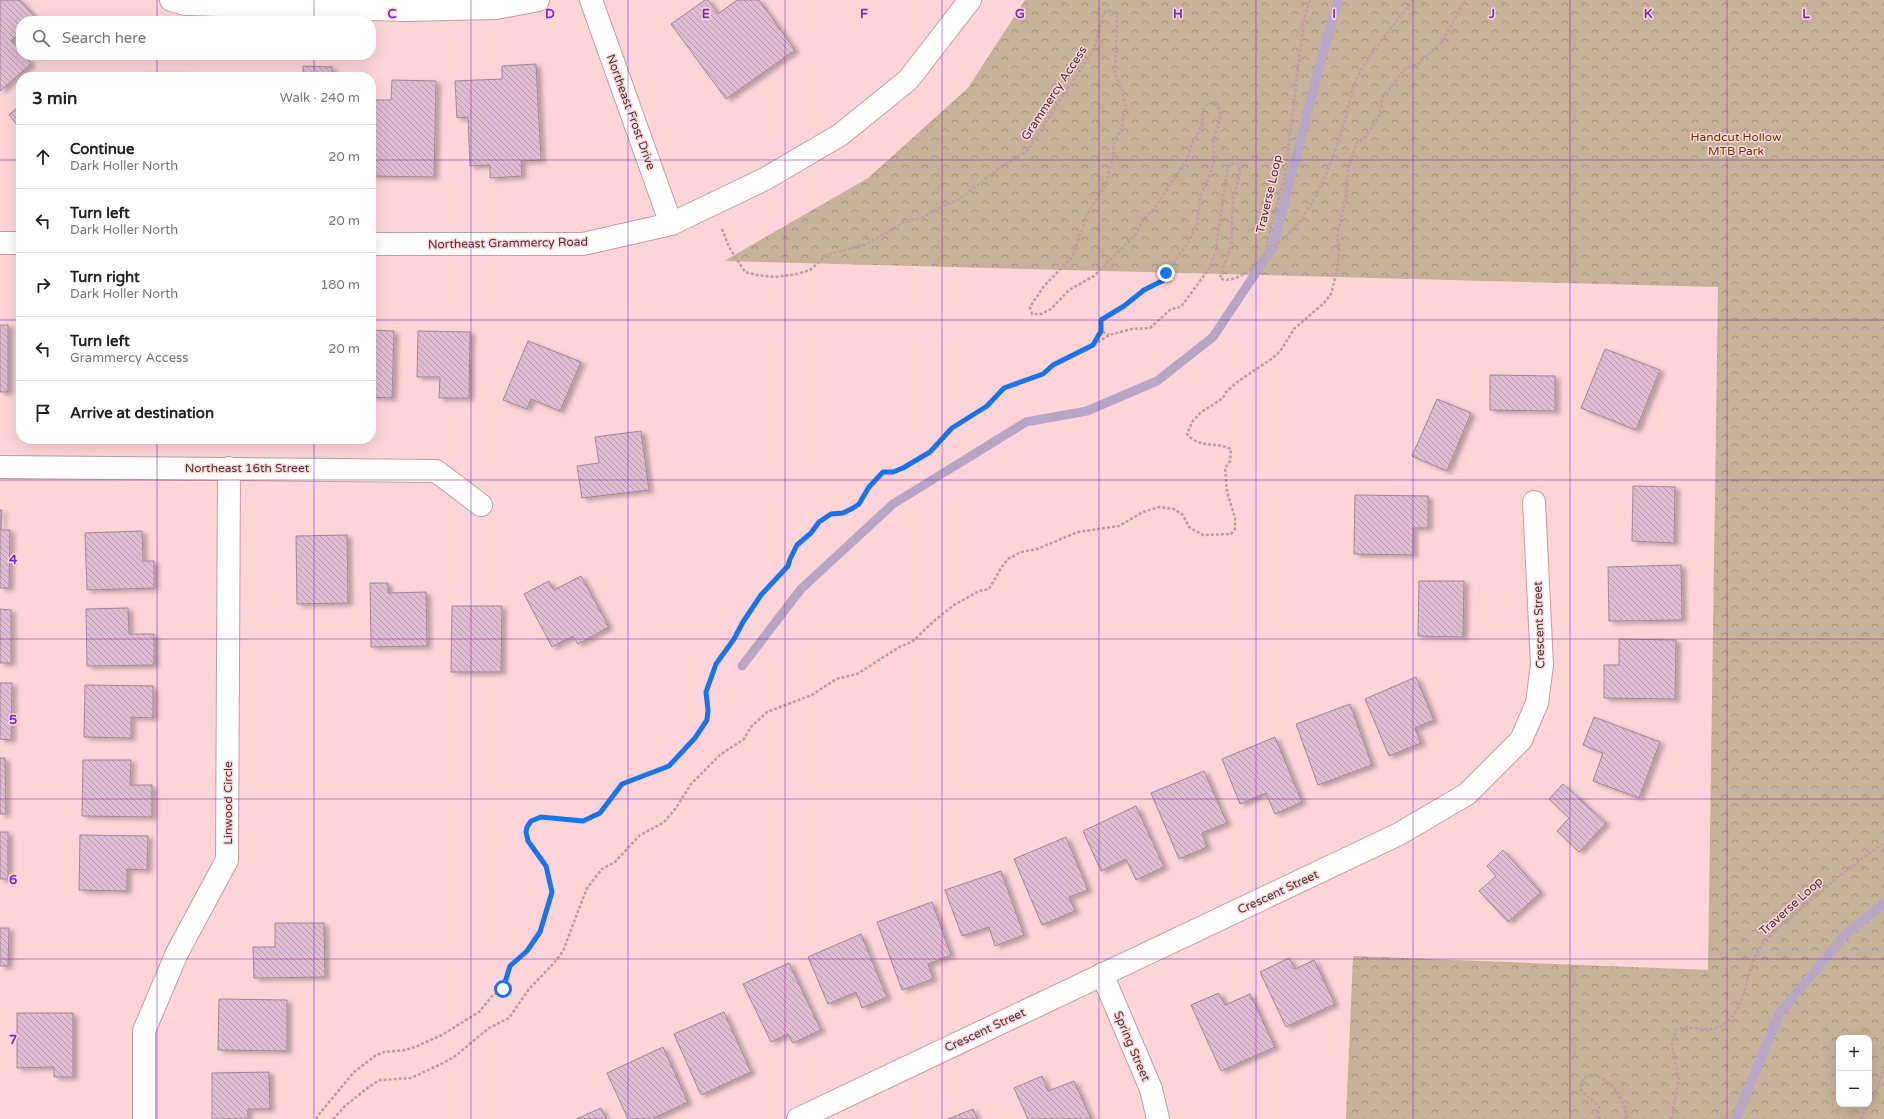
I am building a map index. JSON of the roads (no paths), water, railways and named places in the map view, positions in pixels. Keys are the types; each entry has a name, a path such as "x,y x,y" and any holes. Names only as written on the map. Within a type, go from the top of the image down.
{"street":[{"path":"171,0 186,4 405,10 496,8 538,0"},
{"name":"Northeast Frost Drive","path":"591,0 671,224"},
{"name":"Northeast Grammercy Road","path":"376,244 583,244 671,224 765,179 840,135 908,80 970,0"},
{"path":"0,243 16,243"},
{"name":"Northeast 16th Street","path":"0,467 436,471 482,505"},
{"name":"Linwood Circle","path":"144,1119 144,1031 177,953 227,860 229,468"},
{"name":"Crescent Street","path":"798,1119 1399,834 1467,794 1521,740 1537,703 1542,665 1534,502"},
{"name":"Spring Street","path":"1102,974 1150,1089 1158,1119"}],"waterway":[{"path":"742,666 801,589 893,504 1026,422 1087,411 1157,381 1213,337 1273,247 1317,75 1338,0"},
{"path":"1736,1119 1779,1014 1845,935 1884,903"}],"park label":[{"name":"Handcut Hollow MTB Park","path":"1736,144"}]}
